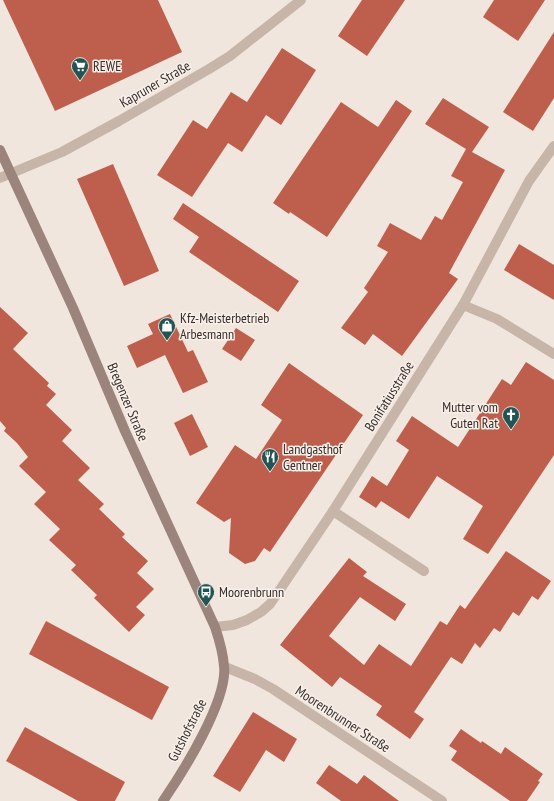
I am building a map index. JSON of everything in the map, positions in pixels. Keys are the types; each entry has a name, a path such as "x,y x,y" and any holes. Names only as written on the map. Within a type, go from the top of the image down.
{"street":[{"name":"Kapruner Straße","path":"0,178 62,152 209,69 230,56 302,0"},
{"name":"Bonifatiusstraße","path":"215,627 233,625 247,620 261,612 270,604 333,511 463,304 529,182 554,146"},
{"name":"Bregenzer Straße","path":"0,150 73,308 125,430 215,627 225,667"},
{"path":"463,304 497,319 554,354"},
{"path":"333,511 424,571"},
{"name":"Gutshofstraße","path":"163,801 183,770 213,712 220,695 225,667"},
{"name":"Moorenbrunner Straße","path":"225,667 255,679 273,690 442,801"}],"building":[{"name":"REWE","path":"3,0 158,0 182,52 55,111"},
{"path":"362,0 405,0 367,56 338,36"},
{"path":"494,0 545,0 518,41 483,17"},
{"path":"554,32 554,98 533,131 503,112"},
{"path":"282,48 316,70 281,125 266,115 242,152 228,143 192,197 157,175 193,120 207,129 231,92 247,102"},
{"path":"443,98 489,127 472,152 505,170 449,273 458,279 402,356 373,334 365,345 341,328 368,292 364,288 388,252 377,246 390,223 421,240 435,216 442,220 463,182 451,176 466,149 425,124"},
{"path":"396,100 412,111 327,237 290,212 289,214 273,203 341,102 378,127"},
{"path":"113,164 159,271 124,286 77,179"},
{"path":"183,203 299,281 278,312 189,252 199,237 173,219"},
{"path":"519,244 554,265 554,300 504,270"},
{"path":"0,307 28,333 13,349 49,383 47,386 56,394 46,405 72,430 62,441 90,468 78,480 104,504 99,509 125,534 122,537 148,561 137,573 154,589 136,607 145,615 129,632 94,598 97,595 71,570 76,565 49,540 60,529 34,504 46,492 19,466 28,457 17,443 4,431 6,428 0,421"},
{"path":"170,314 188,352 193,350 208,382 183,393 165,355 137,368 127,346 153,334 148,324"},
{"path":"236,328 255,340 241,361 222,349"},
{"name":"Mutter vom Guten Rat","path":"526,362 554,380 554,455 488,554 463,539 483,506 437,476 409,519 381,501 376,508 359,497 372,476 387,486 409,450 396,441 412,416 458,447 502,379 511,385"},
{"name":"Landgasthof Gentner","path":"289,363 363,415 270,552 264,548 255,561 245,564 229,553 231,518 224,522 196,503 235,445 256,459 282,420 261,405"},
{"path":"192,414 208,447 190,456 174,423"},
{"path":"506,551 551,581 538,600 532,596 519,616 513,612 500,632 494,628 480,648 475,643 462,664 451,657 414,712 424,719 410,739 376,715 382,706 340,677 332,687 280,645 349,558 367,572 363,576 406,604 395,621 360,597 329,636 364,665 379,644 411,666 440,621 447,625 460,605 465,609"},
{"path":"46,621 169,687 152,720 29,654"},
{"path":"253,712 297,739 284,762 266,750 240,792 213,776"},
{"path":"25,727 125,782 115,801 78,801 6,761"},
{"path":"461,729 481,743 482,741 501,754 505,747 543,774 538,781 540,782 527,801 510,801 451,760 457,751 449,746"},
{"path":"329,765 357,784 364,775 399,801 341,801 316,783"}],"place":[{"name":"REWE","path":"80,81"},
{"name":"Kfz-Meisterbetrieb Arbesmann","path":"167,341"},
{"name":"Mutter vom Guten Rat","path":"511,430"},
{"name":"Landgasthof Gentner","path":"270,472"},
{"name":"Moorenbrunn","path":"206,607"}]}
